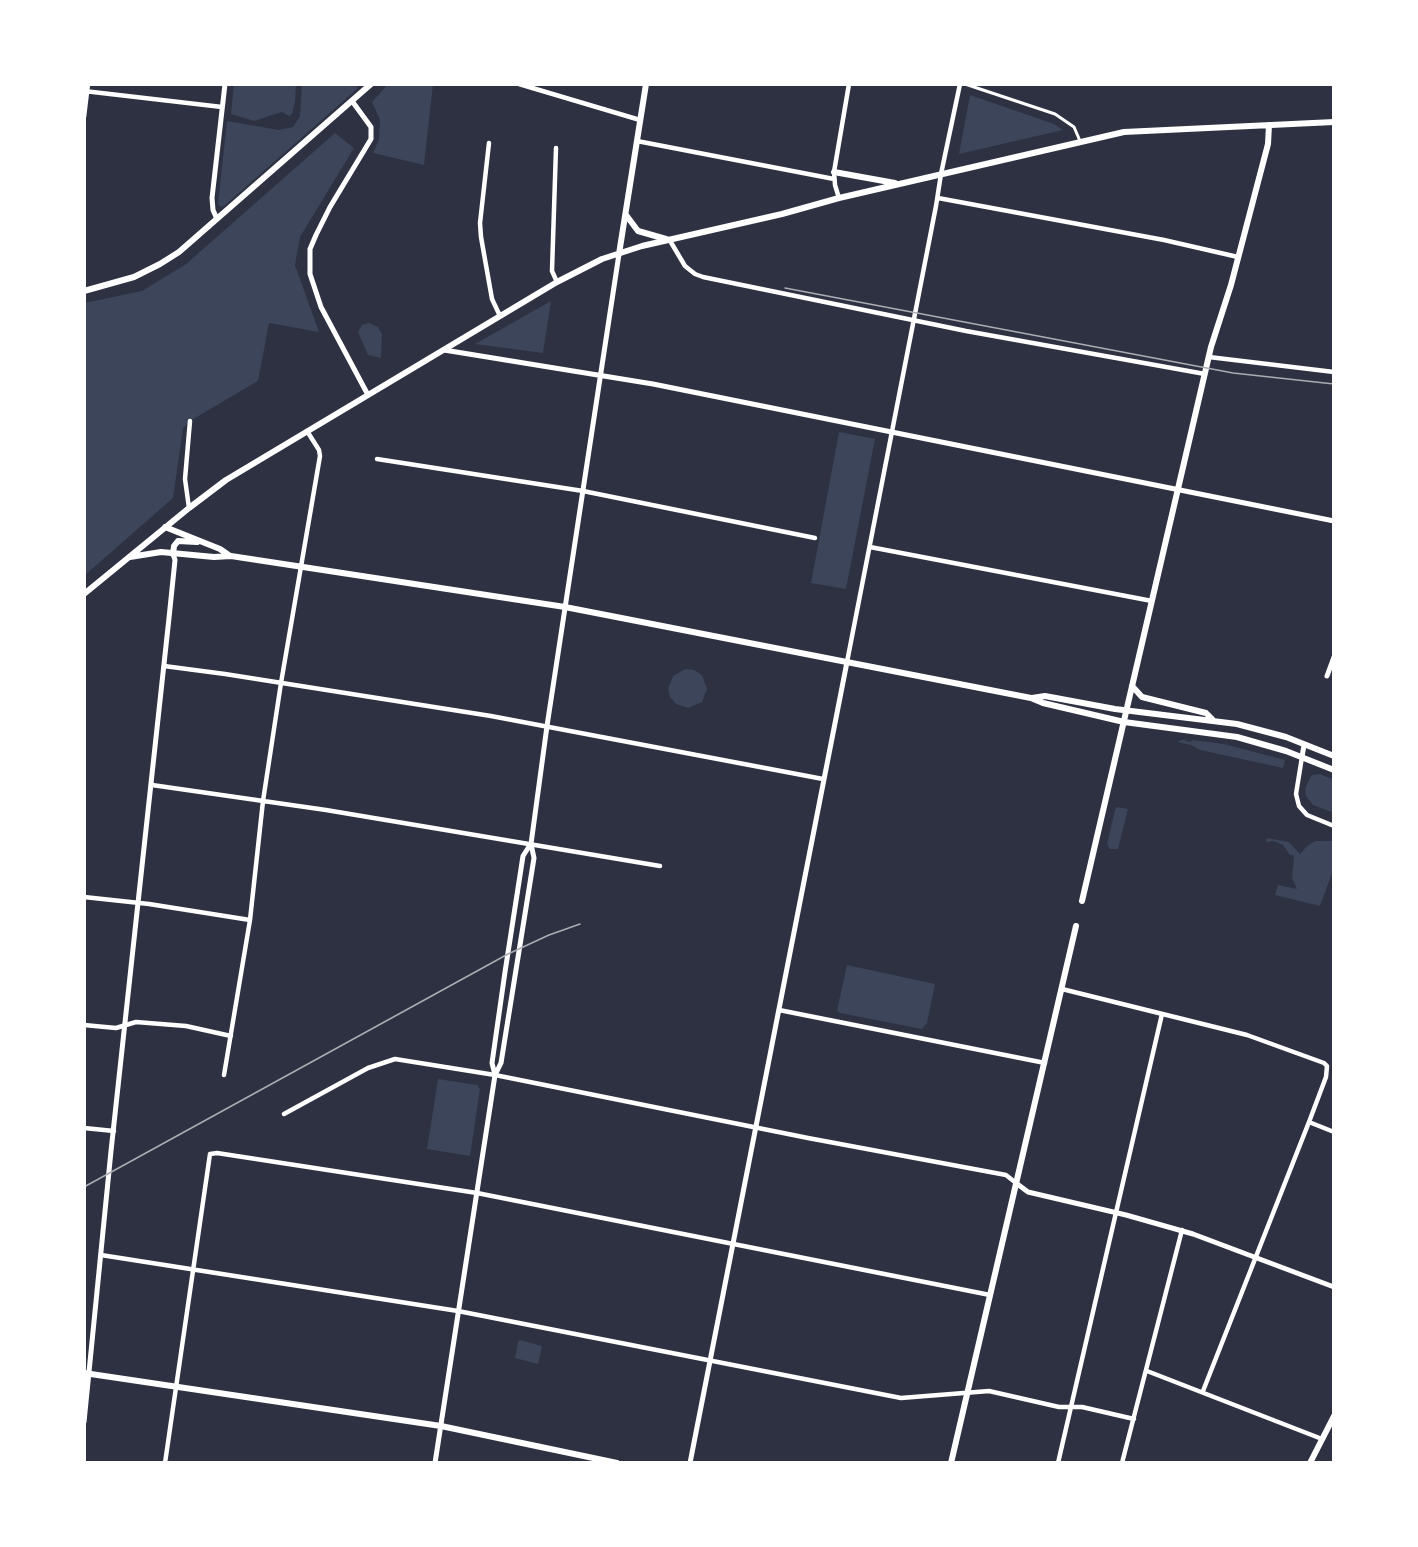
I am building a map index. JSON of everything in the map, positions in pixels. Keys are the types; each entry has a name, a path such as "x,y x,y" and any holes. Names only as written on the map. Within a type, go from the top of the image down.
{"main road":[{"path":"84,291 116,283 160,264 178,252 371,84"},
{"path":"619,254 646,84"},
{"path":"84,594 226,480 586,266 669,239 1124,132 1334,122"},
{"path":"1082,901 1209,357 1268,144 1269,125"},
{"path":"834,171 901,183"},
{"path":"626,214 638,231 669,239"},
{"path":"165,527 220,549 231,556"},
{"path":"173,554 174,546 178,541 198,542"},
{"path":"129,557 161,552 214,557 231,556 566,607 1031,698 1043,704 1124,722 1237,737 1302,757 1334,770"},
{"path":"1132,686 1142,697 1206,712 1212,720"},
{"path":"1031,698 1045,696 1126,711 1212,720 1266,731 1334,756"},
{"path":"951,1463 1076,926"},
{"path":"87,1373 441,1426 617,1463"},
{"path":"1310,1463 1334,1416"}],"street":[{"path":"84,117 85,91 88,84"},
{"path":"217,219 213,210 212,198 225,84"},
{"path":"519,84 640,120"},
{"path":"838,198 834,171 849,84"},
{"path":"690,1463 960,84"},
{"path":"965,84 1055,114 1074,127 1080,141"},
{"path":"85,91 222,107"},
{"path":"352,101 371,127 371,139 316,235 310,249 310,274 321,307 368,395"},
{"path":"637,141 834,179"},
{"path":"489,143 480,223 492,299 500,316"},
{"path":"556,148 552,271 557,282"},
{"path":"938,198 1164,240 1238,257"},
{"path":"669,239 686,266 695,274 703,277 914,320 1205,374"},
{"path":"435,1463 495,1076 501,1063 534,858 531,844 547,726 619,254"},
{"path":"444,350 601,374 1179,488 1334,521"},
{"path":"1209,357 1334,372"},
{"path":"189,508 185,479 190,421"},
{"path":"224,1075 250,920 263,801 320,456 319,450 307,431"},
{"path":"377,459 583,491 815,538"},
{"path":"870,547 1152,602"},
{"path":"84,1422 87,1373 152,785 175,560 173,554"},
{"path":"1327,676 1334,657"},
{"path":"164,666 547,726 823,779"},
{"path":"1304,744 1296,798 1303,812 1334,826"},
{"path":"152,785 326,810 660,866"},
{"path":"495,1076 492,1063 509,948 524,856 531,844"},
{"path":"84,897 250,920"},
{"path":"1062,989 1248,1035 1327,1066 1326,1077 1309,1122 1203,1391"},
{"path":"779,1010 1045,1062"},
{"path":"1058,1463 1162,1014"},
{"path":"84,1025 116,1028 136,1022 172,1025 231,1036"},
{"path":"284,1114 368,1068 395,1059 495,1076 1006,1175 1028,1192 1182,1230 1334,1287"},
{"path":"1309,1122 1334,1132"},
{"path":"84,1128 114,1131"},
{"path":"165,1463 210,1154 217,1153 477,1193 990,1295"},
{"path":"1122,1463 1182,1230"},
{"path":"101,1255 458,1311 901,1398 989,1391 1059,1407 1082,1407 1134,1419"},
{"path":"1147,1371 1322,1439"}],"shaded area":[{"path":"234,84 296,84 292,114 289,116 282,112 254,121 231,114"},
{"path":"302,84 359,84 357,89 221,207 218,204 227,121 279,130 293,127 300,116"},
{"path":"388,84 433,84 424,165 373,153 379,139 380,120 372,102"},
{"path":"970,95 1054,124 1063,130 959,154"},
{"path":"335,133 354,148 300,237 295,265 319,332 269,323 258,381 190,421 183,428 173,498 84,576 84,303 142,291 186,264"},
{"path":"551,301 543,353 475,344"},
{"path":"369,323 378,327 382,334 381,358 368,355 358,332 362,325"},
{"path":"839,432 875,439 846,589 811,583"},
{"path":"685,669 694,670 702,675 707,689 702,702 688,708 676,704 670,697 668,689 673,676"},
{"path":"1184,739 1191,742 1192,740 1224,744 1285,760 1283,768 1200,750 1177,742"},
{"path":"1320,774 1334,780 1334,813 1313,805 1306,796 1305,789 1312,775"},
{"path":"1117,807 1128,809 1118,849 1110,849 1107,844"},
{"path":"1267,838 1289,842 1300,854 1315,841 1334,841 1334,868 1320,906 1275,895 1278,885 1297,889 1292,878 1294,857 1283,845 1274,841 1266,842"},
{"path":"847,965 935,984 927,1023 922,1029 840,1013 837,1010"},
{"path":"438,1079 477,1085 480,1089 470,1156 427,1149"},
{"path":"520,1340 542,1346 538,1364 515,1358"}],"tram line":[{"path":"785,288 1233,373 1334,384"},
{"path":"84,1187 508,954 580,924"}]}
